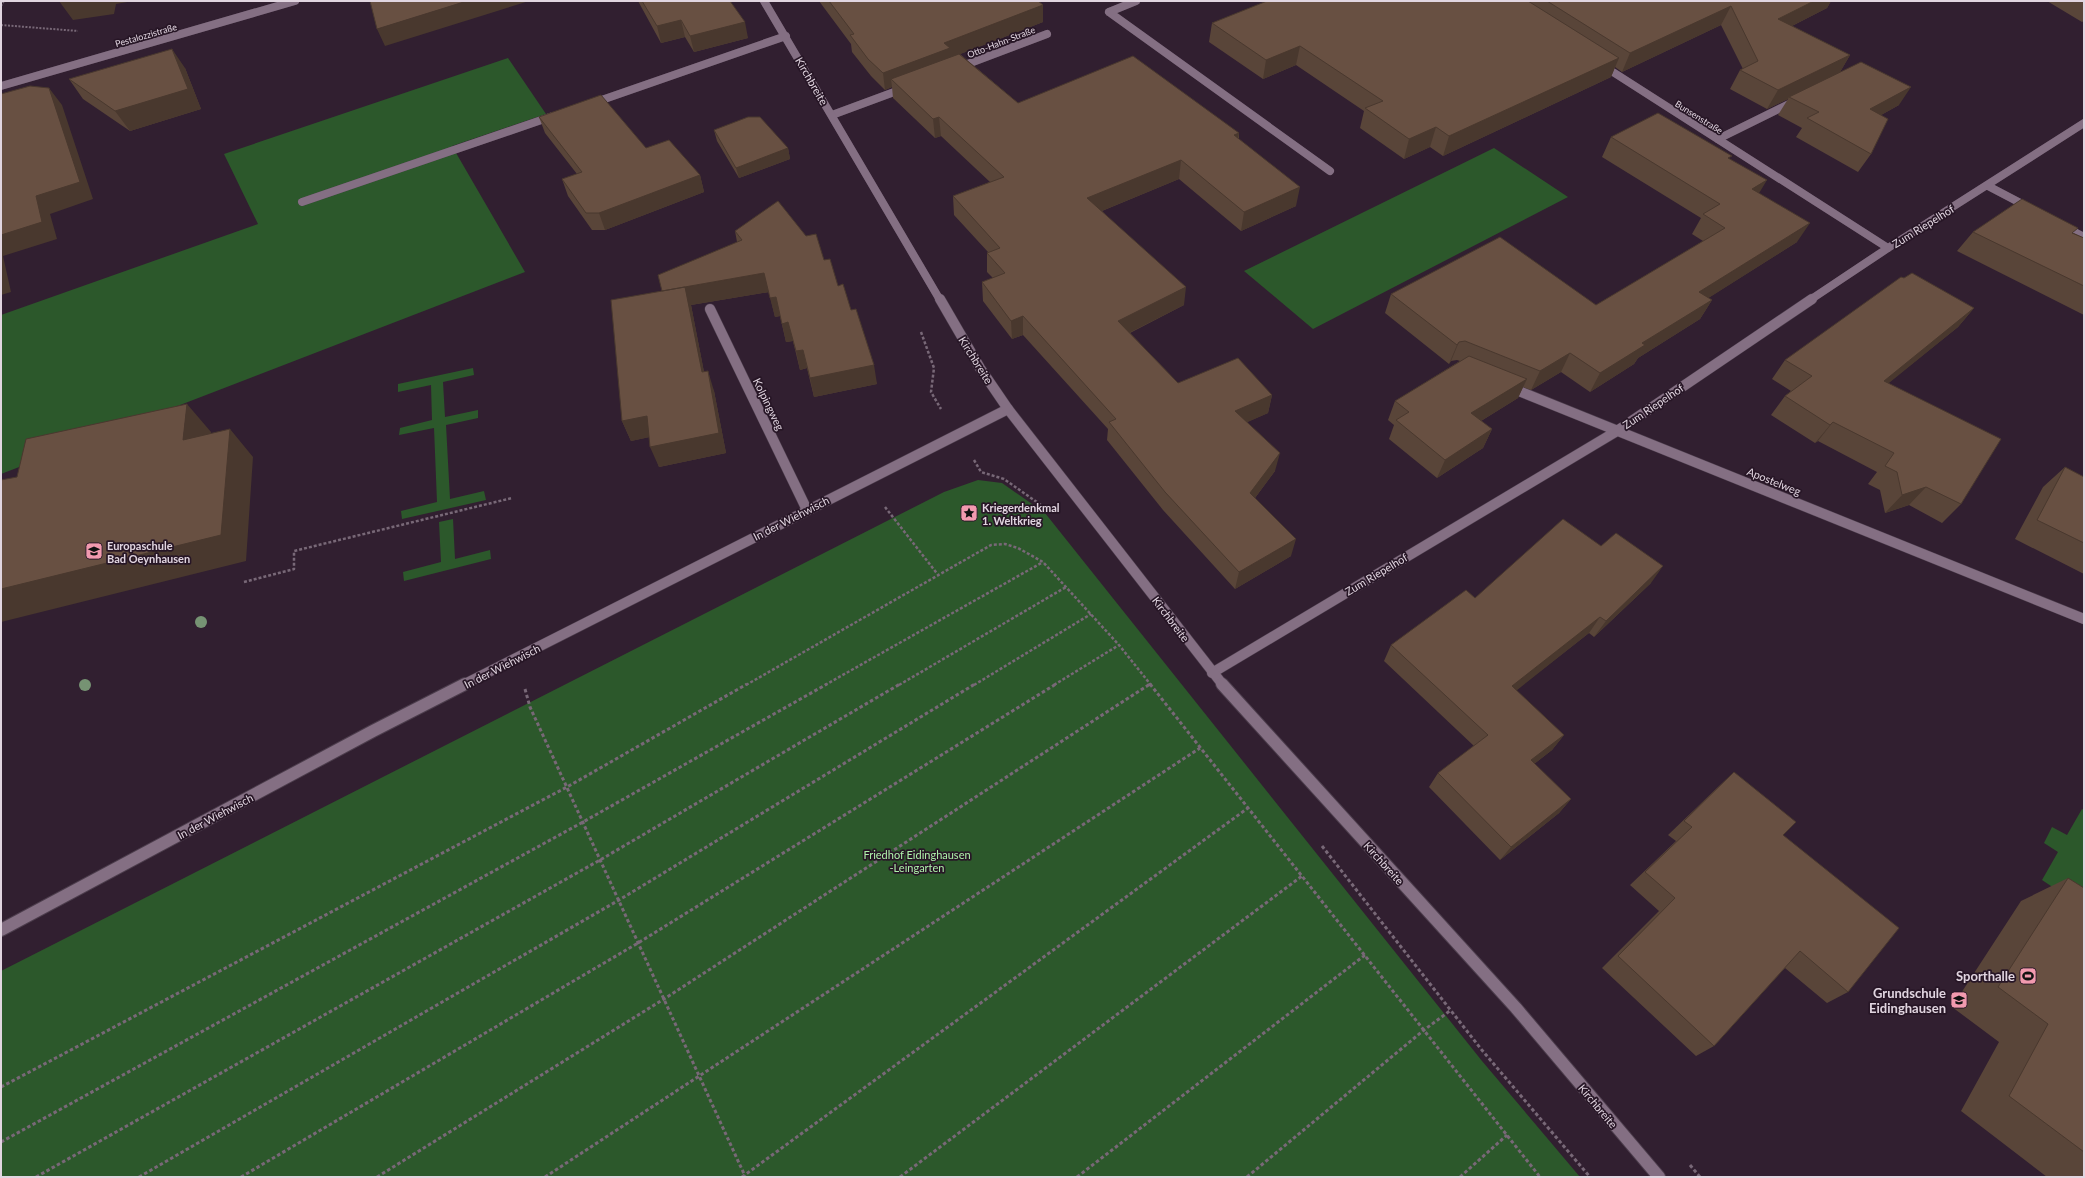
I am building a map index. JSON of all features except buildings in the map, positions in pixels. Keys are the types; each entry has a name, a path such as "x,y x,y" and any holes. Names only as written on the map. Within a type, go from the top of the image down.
{"street":[{"name":"Pestalozzistraße","path":"1,86 295,1"},
{"name":"Kirchbreite","path":"764,1 786,36 980,368 1008,409 1212,673 1516,1008 1659,1177"},
{"path":"1136,1 1109,12 1330,171"},
{"name":"Otto-Hahn-Straße","path":"953,70 1047,34"},
{"path":"588,104 786,36"},
{"name":"Bunsenstraße","path":"1593,60 1888,248"},
{"path":"832,115 909,86"},
{"path":"1718,139 1799,99"},
{"path":"302,202 558,114"},
{"name":"Zum Riepelhof","path":"1212,673 1617,431 1888,248 1988,186 2084,122"},
{"path":"1988,186 2036,211"},
{"path":"2056,222 2084,237"},
{"name":"Kolpingweg","path":"710,309 807,510"},
{"name":"Apostelweg","path":"1499,384 2084,619"},
{"name":"In der Wiehwisch","path":"1,930 373,731 1008,409"}],"path":[{"path":"1,6 4,1"},
{"path":"1,25 80,31"},
{"path":"244,582 294,569 294,551 512,498"},
{"path":"881,502 940,576"},
{"path":"1,1087 567,788 940,576 991,545 999,544 1013,545 1030,552 1043,562 1118,645 1540,1177"},
{"path":"1,1142 583,822 1043,562"},
{"path":"36,1177 600,860 1066,587"},
{"path":"139,1177 619,900 1091,614"},
{"path":"241,1177 638,943 1118,645"},
{"path":"524,682 530,707 700,1076 744,1177 1248,808"},
{"path":"377,1177 664,999 1150,684"},
{"path":"545,1177 1200,748"},
{"path":"900,1177 1302,876"},
{"path":"1077,1177 1365,955"},
{"path":"1247,1177 1424,1030 1451,1010"},
{"path":"1460,1177 1507,1135"}],"green space":[{"path":"508,58 546,114 452,146 525,272 1,474 1,315 258,224 224,154"},
{"path":"1494,148 1568,197 1313,329 1244,271"},
{"path":"473,368 474,375 443,382 445,417 478,410 478,418 446,425 450,499 484,491 486,500 402,519 401,511 437,502 434,428 399,435 400,428 432,420 431,385 398,392 398,384"},
{"name":"Friedhof Eidinghausen -Leingarten","path":"978,480 1002,483 1045,513 1482,1061 1580,1177 1,1177 1,971 944,492"},
{"path":"453,519 455,559 490,550 491,559 404,581 403,572 441,562 439,522"},
{"path":"2082,809 2084,810 2084,908 2042,880 2058,852 2044,843 2052,827 2067,835"}],"place":[{"name":"Kriegerdenkmal 1. Weltkrieg","path":"969,513"},
{"name":"Europaschule Bad Oeynhausen","path":"94,551"},
{"name":"Sporthalle","path":"2028,976"},
{"name":"Grundschule Eidinghausen","path":"1959,1000"}]}
